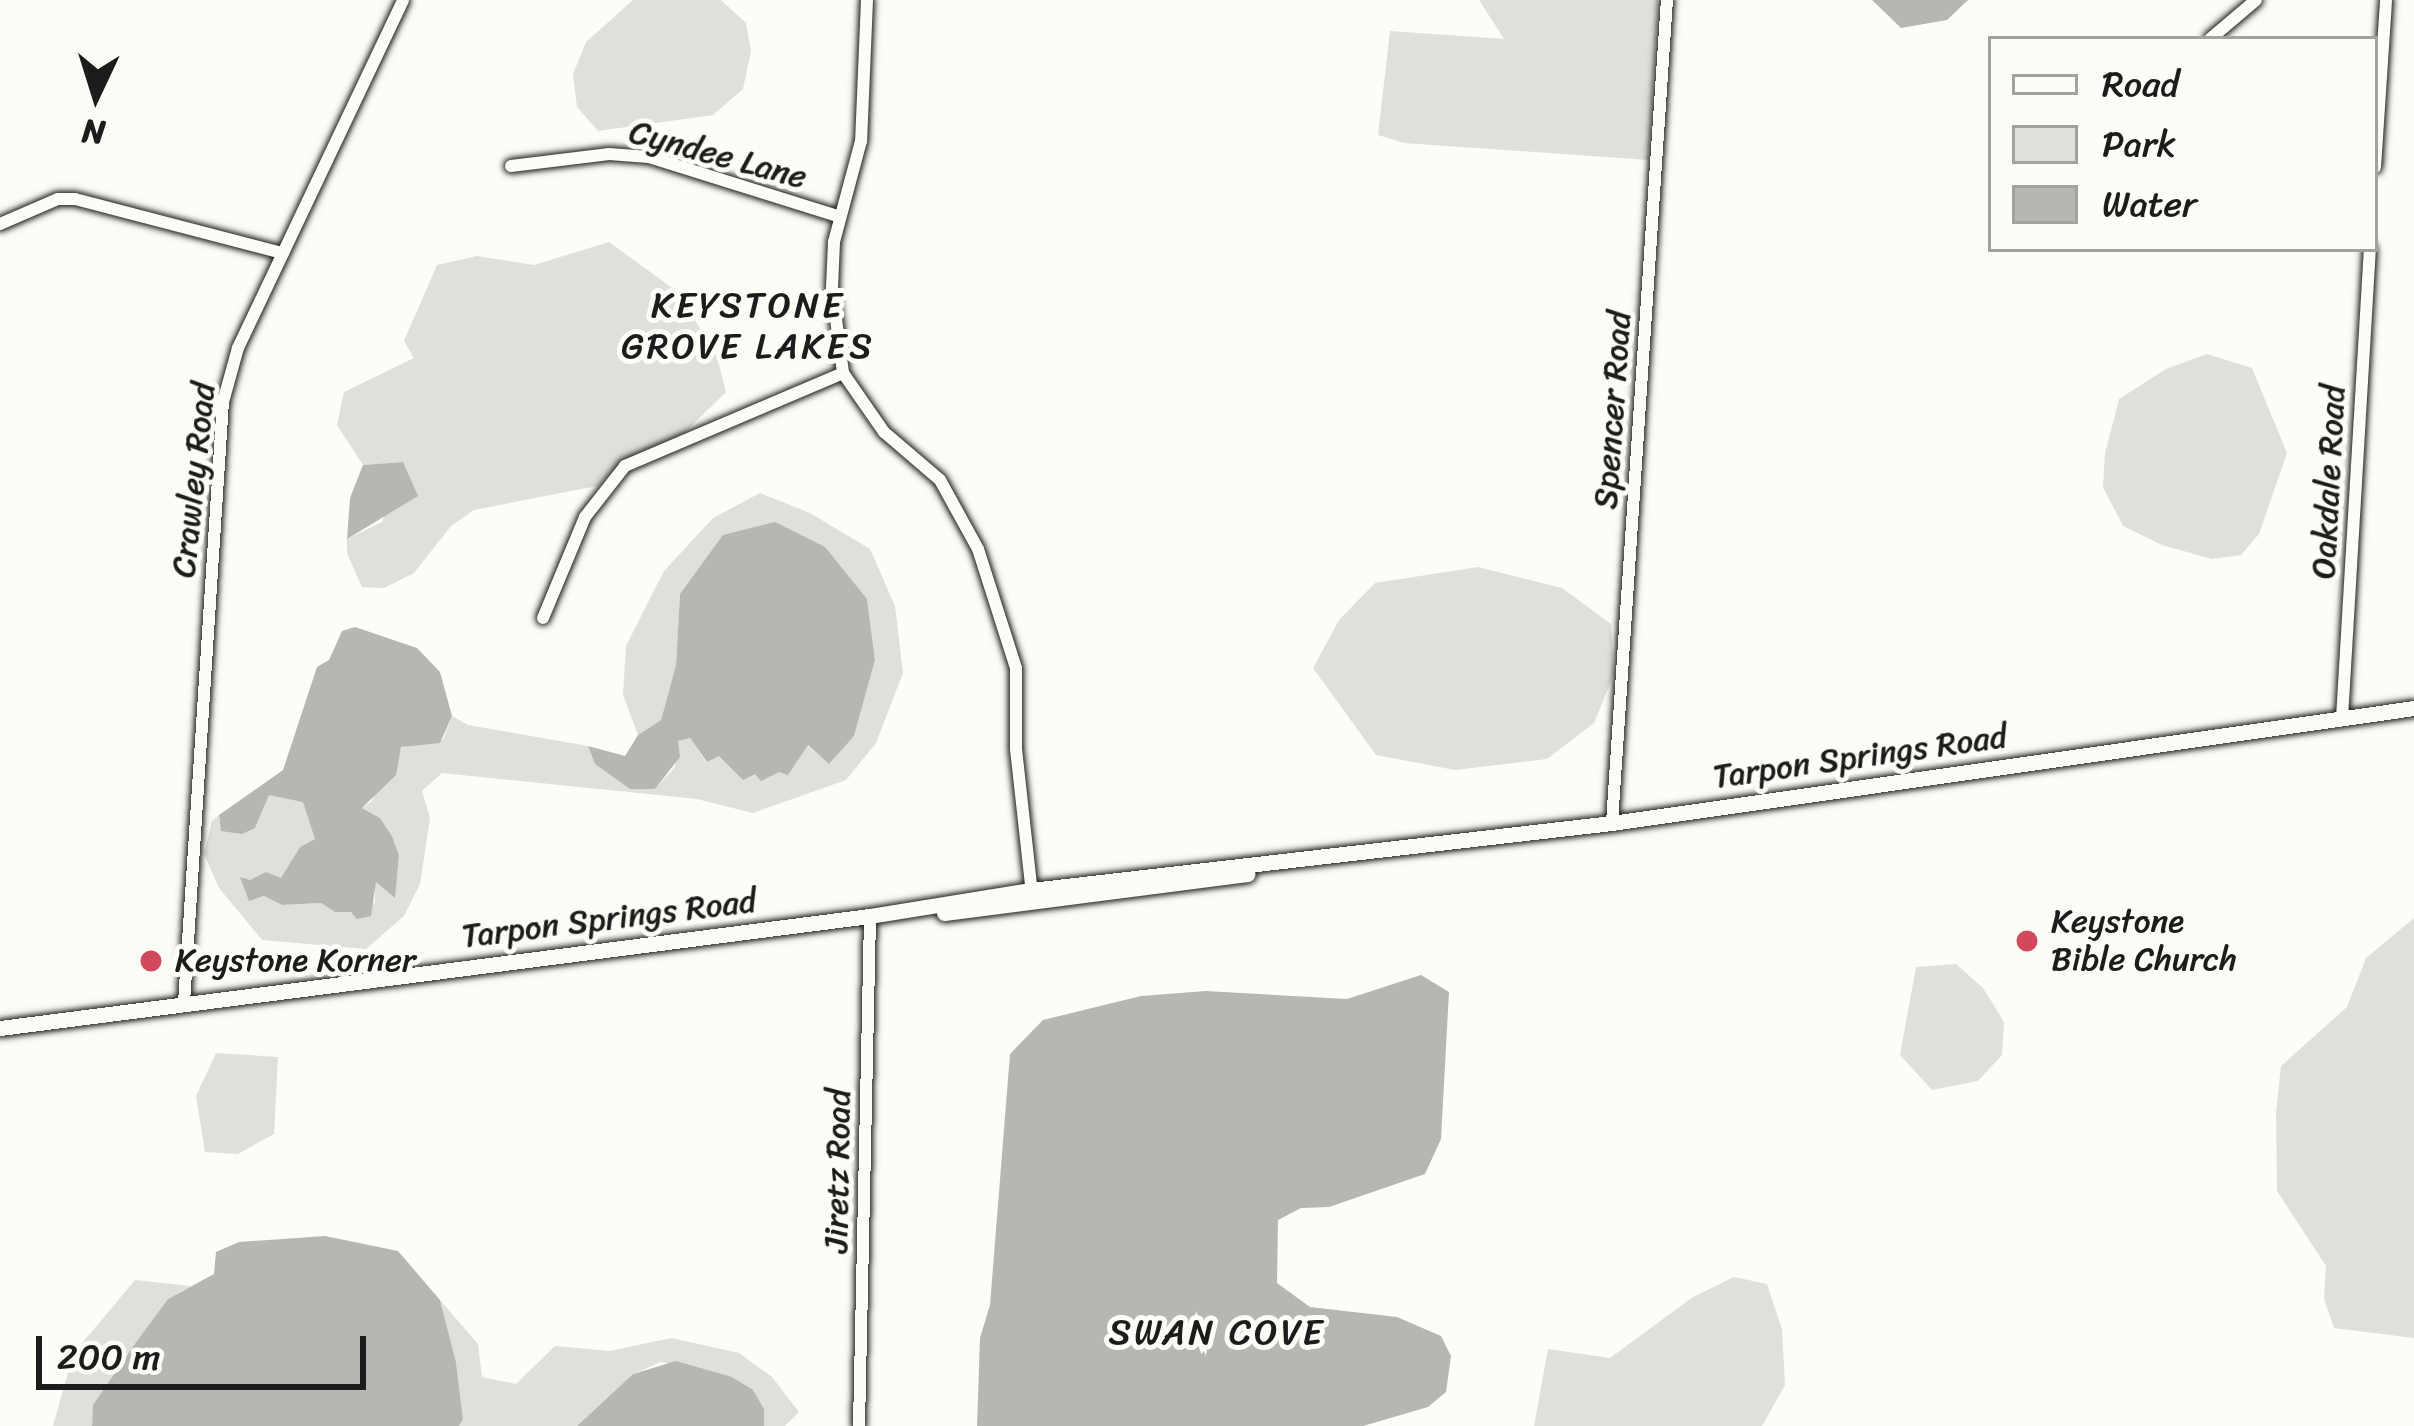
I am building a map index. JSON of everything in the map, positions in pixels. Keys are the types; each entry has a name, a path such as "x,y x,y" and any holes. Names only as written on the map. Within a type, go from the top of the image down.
{"main road":[{"name":"Tarpon Springs Road","path":"0,1028 1612,823 2414,708"}],"street":[{"name":"Crawley Road","path":"184,1003 223,402 238,348 403,0"},
{"path":"867,0 861,141 840,217 832,288 843,374 884,432 940,480 978,549 1016,668 1016,749 1032,896"},
{"name":"Spencer Road","path":"1612,823 1667,0"},
{"path":"2214,36 2256,0"},
{"path":"2378,121 2386,0"},
{"name":"Cyndee Lane","path":"511,166 609,154 649,157 840,217"},
{"path":"0,224 58,199 75,199 283,253"},
{"name":"Oakdale Road","path":"2342,718 2370,252"},
{"path":"543,618 585,517 625,466 843,374"},
{"name":"Jiretz Road","path":"859,1426 869,916"}],"green space":[{"path":"633,0 721,0 746,23 751,51 743,89 713,115 598,131 577,107 573,74 586,42"},
{"path":"1479,0 1658,0 1648,160 1404,143 1378,135 1390,31 1504,39"},
{"path":"609,242 675,290 716,353 726,392 683,434 623,460 597,486 474,510 451,526 414,573 384,588 362,587 347,553 347,539 382,522 403,462 363,465 337,425 344,392 414,358 404,341 437,265 477,256 534,265"},
{"path":"2207,354 2252,368 2287,453 2259,534 2241,555 2212,559 2162,545 2123,526 2103,487 2105,454 2119,399 2166,369"},
{"path":"760,493 810,513 870,549 895,606 903,673 876,743 846,780 753,813 697,799 442,773 422,791 430,818 420,884 404,916 366,949 262,940 219,888 204,854 212,821 219,815 221,830 255,828 269,794 303,801 316,839 300,847 281,878 249,900 264,896 282,905 321,903 335,912 351,912 375,903 375,881 394,896 399,855 380,818 362,808 371,802 402,747 443,740 452,716 468,725 588,746 595,764 655,789 675,767 677,741 690,738 706,762 719,756 756,774 793,763 807,745 828,763 854,736 875,660 867,599 680,594 676,665 661,720 638,735 623,695 626,646 664,571 713,518"},
{"path":"1478,567 1562,588 1611,624 1614,674 1594,723 1547,759 1455,770 1376,755 1313,668 1339,620 1375,583"},
{"path":"2414,918 2414,1338 2334,1328 2324,1299 2326,1266 2277,1191 2276,1113 2281,1066 2347,1007 2366,958"},
{"path":"1956,964 1983,988 2004,1022 2002,1055 1978,1081 1932,1090 1900,1055 1916,967"},
{"path":"216,1053 278,1057 274,1134 238,1154 205,1152 196,1096"},
{"path":"1734,1277 1767,1284 1782,1329 1785,1385 1762,1426 1534,1426 1548,1349 1610,1358 1693,1297"},
{"path":"135,1280 191,1286 168,1299 94,1405 92,1426 53,1426 73,1354"},
{"path":"440,1300 478,1344 482,1377 516,1384 555,1346 609,1351 672,1338 739,1353 772,1377 799,1412 785,1426 764,1426 764,1409 753,1391 732,1378 661,1362 633,1374 577,1426 459,1426 463,1418 456,1362"}],"water":[{"path":"1872,0 1968,0 1947,20 1901,28"},
{"path":"403,462 418,496 347,539 350,498 363,465"},
{"path":"775,522 825,547 867,599 875,660 854,736 829,764 808,745 788,775 779,772 761,781 755,774 743,780 719,756 707,762 690,738 678,741 680,757 655,789 630,789 595,764 588,746 625,756 638,735 661,720 676,665 680,594 723,535"},
{"path":"355,627 417,648 440,672 452,716 440,743 401,747 396,775 362,808 380,818 399,855 395,898 376,882 371,916 357,919 351,912 335,912 321,903 282,905 264,896 249,901 240,877 250,880 266,872 281,878 300,847 315,839 303,802 269,795 255,828 242,834 221,831 219,815 283,770 317,667 329,660 342,631"},
{"path":"1421,975 1449,992 1441,1139 1425,1174 1329,1207 1301,1208 1278,1220 1277,1283 1310,1307 1397,1317 1441,1336 1451,1356 1446,1392 1428,1407 1363,1426 977,1426 980,1338 990,1305 1010,1054 1043,1020 1141,996 1206,991 1347,999"},
{"path":"325,1236 398,1251 440,1300 456,1362 463,1419 459,1426 92,1426 93,1405 137,1341 168,1299 214,1274 216,1252 239,1242"},
{"path":"676,1361 732,1377 753,1390 764,1409 764,1426 577,1426 633,1374"}],"place":[{"name":"Keystone Bible Church","path":"2027,941"},
{"name":"Keystone Korner","path":"151,961"}],"district":[{"name":"KEYSTONE GROVE LAKES","path":"748,326"},
{"name":"SWAN COVE","path":"1217,1333"}]}
